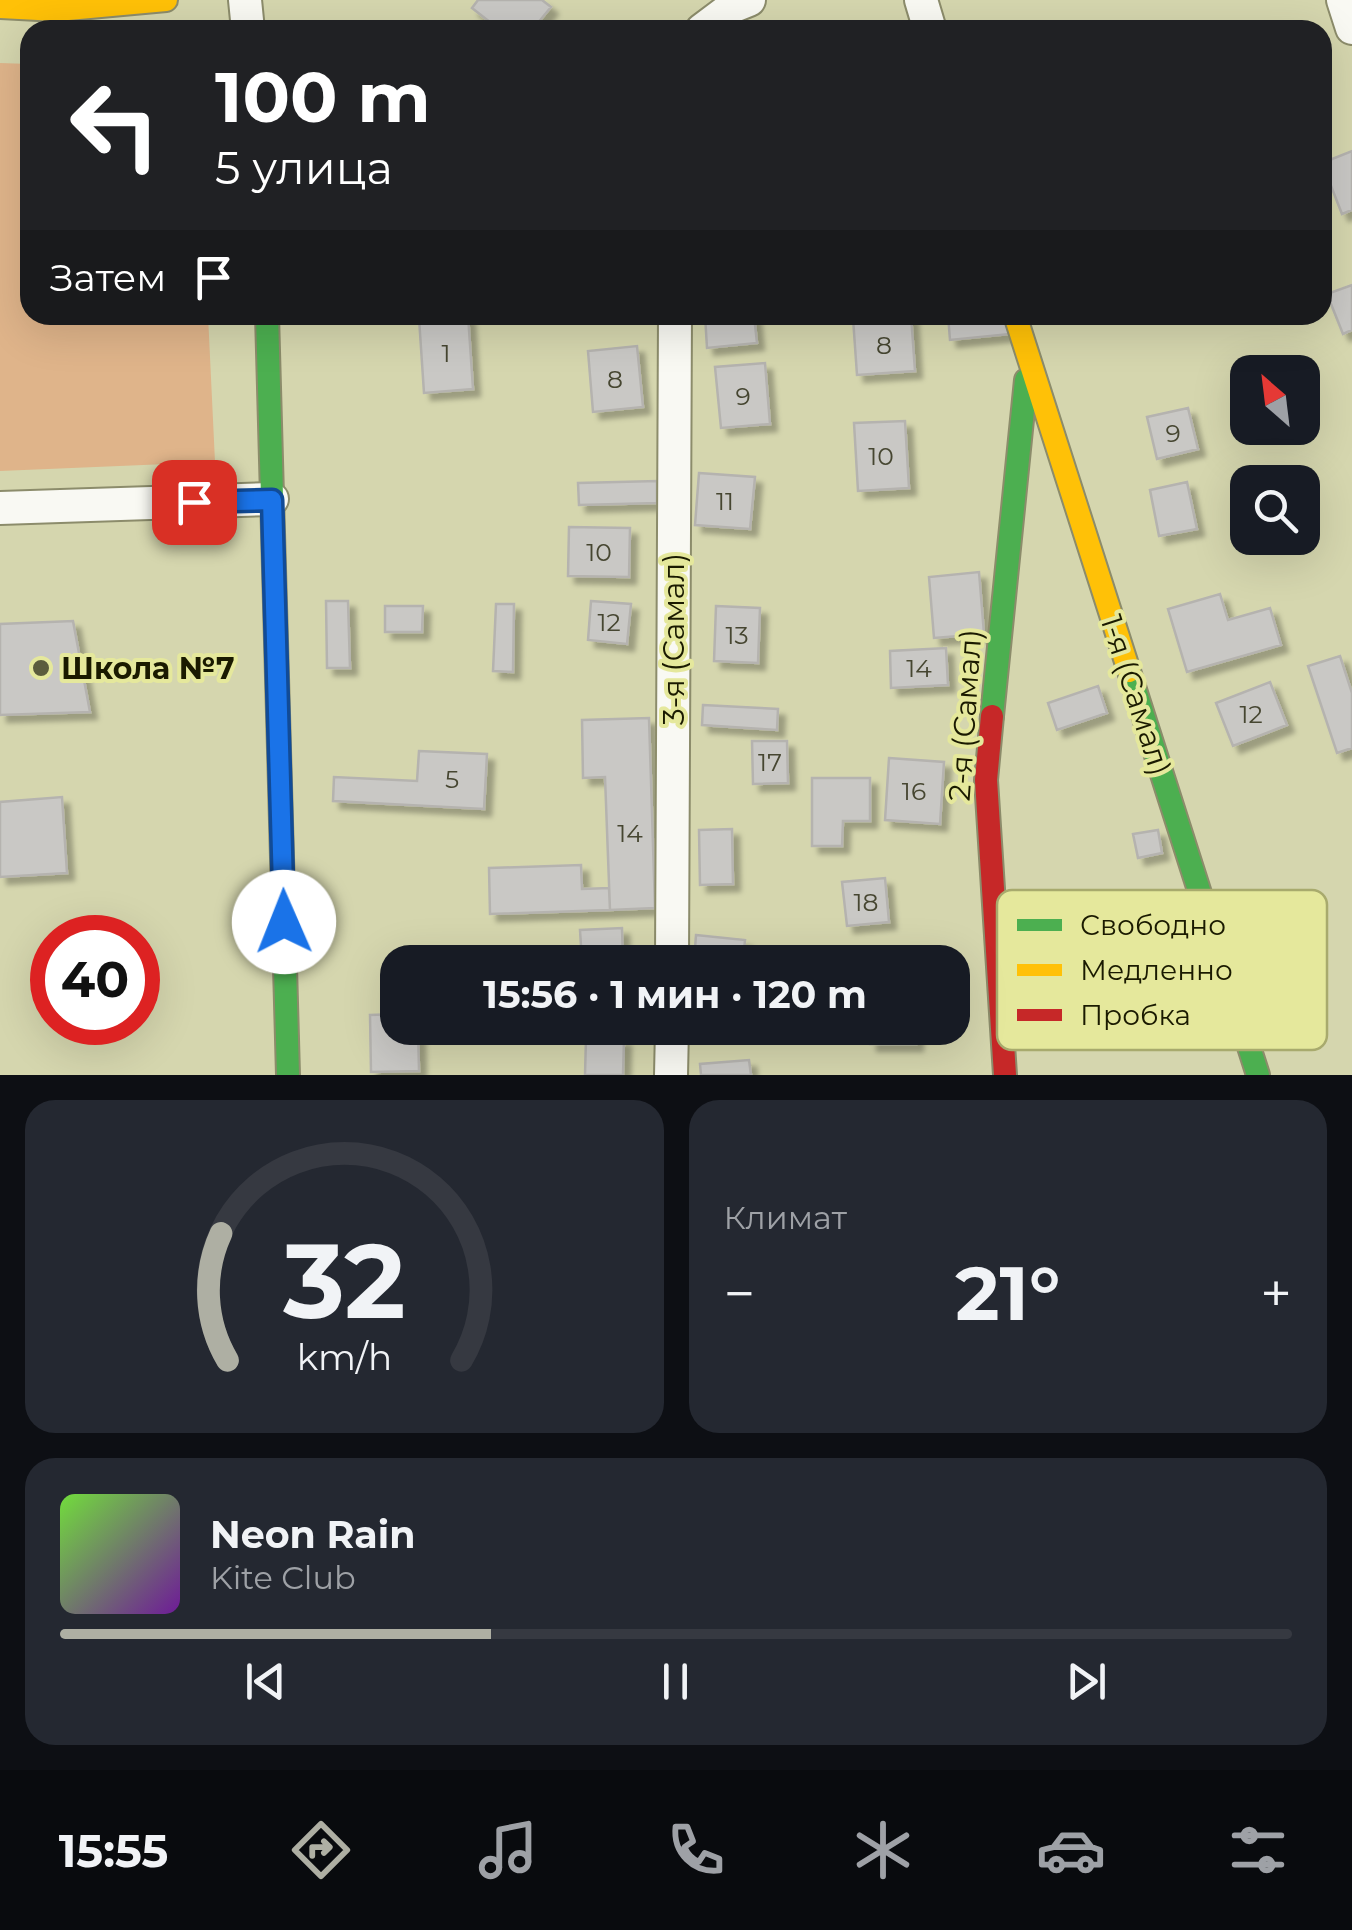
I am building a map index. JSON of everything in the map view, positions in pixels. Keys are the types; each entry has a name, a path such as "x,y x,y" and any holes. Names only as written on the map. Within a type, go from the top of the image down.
{"street":[{"path":"0,8 57,10 166,0"},
{"path":"715,20 749,0"},
{"path":"1343,0 1352,28"},
{"path":"268,325 288,1075"},
{"name":"3-я (Самал)","path":"672,945 675,325"},
{"name":"1-я (Самал)","path":"1017,325 1198,890"},
{"name":"2-я (Самал)","path":"997,942 986,780 1028,360"},
{"path":"0,508 272,500"},
{"path":"672,1045 672,1075"},
{"name":"2-я (Самал)","path":"1004,1050 1006,1075"},
{"name":"1-я (Самал)","path":"1250,1050 1258,1075"}],"shaded area":[{"path":"0,63 20,64 20,325 208,325 215,462 0,471"}],"building":[{"path":"478,0 542,0 551,7 540,20 487,20 472,8"},
{"path":"1352,151 1352,210 1342,214 1332,188 1332,159"},
{"path":"1352,285 1352,330 1343,334 1332,306 1332,292"},
{"path":"419,325 469,325 473,389 424,393"},
{"path":"706,325 755,325 757,343 707,348"},
{"path":"853,325 912,325 915,371 857,375"},
{"path":"949,325 1009,325 1010,334 950,340"},
{"path":"637,346 643,407 593,412 588,351"},
{"path":"765,363 770,424 721,428 715,367"},
{"path":"1188,408 1198,449 1157,459 1147,417"},
{"path":"905,421 909,488 858,491 854,423"},
{"path":"699,473 755,477 750,529 695,525"},
{"path":"657,481 657,503 579,505 578,483"},
{"path":"1187,482 1197,529 1159,536 1150,490"},
{"path":"569,527 630,528 629,577 568,576"},
{"path":"979,572 984,634 934,638 929,577"},
{"path":"1220,594 1228,620 1270,608 1281,645 1187,672 1168,609"},
{"path":"326,601 348,601 350,668 327,668"},
{"path":"591,601 631,604 627,644 588,640"},
{"path":"496,604 514,604 513,672 493,671"},
{"path":"385,606 423,606 422,632 385,632"},
{"path":"716,606 760,608 758,663 714,661"},
{"name":"Школа №7","path":"73,621 90,712 0,715 0,624"},
{"path":"946,648 948,685 891,688 890,651"},
{"path":"1340,656 1352,693 1352,748 1337,753 1308,666"},
{"path":"1270,682 1287,725 1233,746 1216,703"},
{"path":"1098,686 1107,713 1057,730 1048,703"},
{"path":"703,705 778,709 777,730 702,725"},
{"path":"649,718 655,908 610,910 605,777 583,778 582,720"},
{"path":"752,741 787,741 788,783 753,784"},
{"path":"419,751 487,754 484,809 333,801 334,777 417,781"},
{"path":"889,758 944,762 940,824 885,820"},
{"path":"812,778 870,778 870,821 843,821 842,846 812,846"},
{"path":"62,797 67,873 0,877 0,802"},
{"path":"732,829 733,884 700,885 699,830"},
{"path":"1158,830 1162,853 1138,858 1133,834"},
{"path":"581,865 582,889 609,888 610,910 490,914 489,868"},
{"path":"885,878 889,922 847,926 842,882"},
{"path":"622,928 622,945 581,945 580,930"},
{"path":"696,935 745,940 745,945 695,945"},
{"path":"370,1015 380,1015 380,1045 418,1045 419,1071 371,1072"},
{"path":"586,1045 624,1045 623,1075 585,1075"},
{"path":"749,1060 751,1075 701,1075 700,1064"}],"traffic: fast":[{"path":"267,325 288,1075"},
{"path":"992,716 1026,380"},
{"path":"1129,671 1199,890"},
{"path":"1250,1050 1258,1075"}],"traffic: slow":[{"path":"0,7 57,10 166,0"},
{"path":"1018,325 1129,671"}],"traffic: jam":[{"path":"992,716 986,780 997,951"},
{"path":"1003,1050 1005,1075"}],"place":[{"name":"Школа №7","path":"41,668"}],"route":[{"path":"194,502 272,500 284,922"}]}
